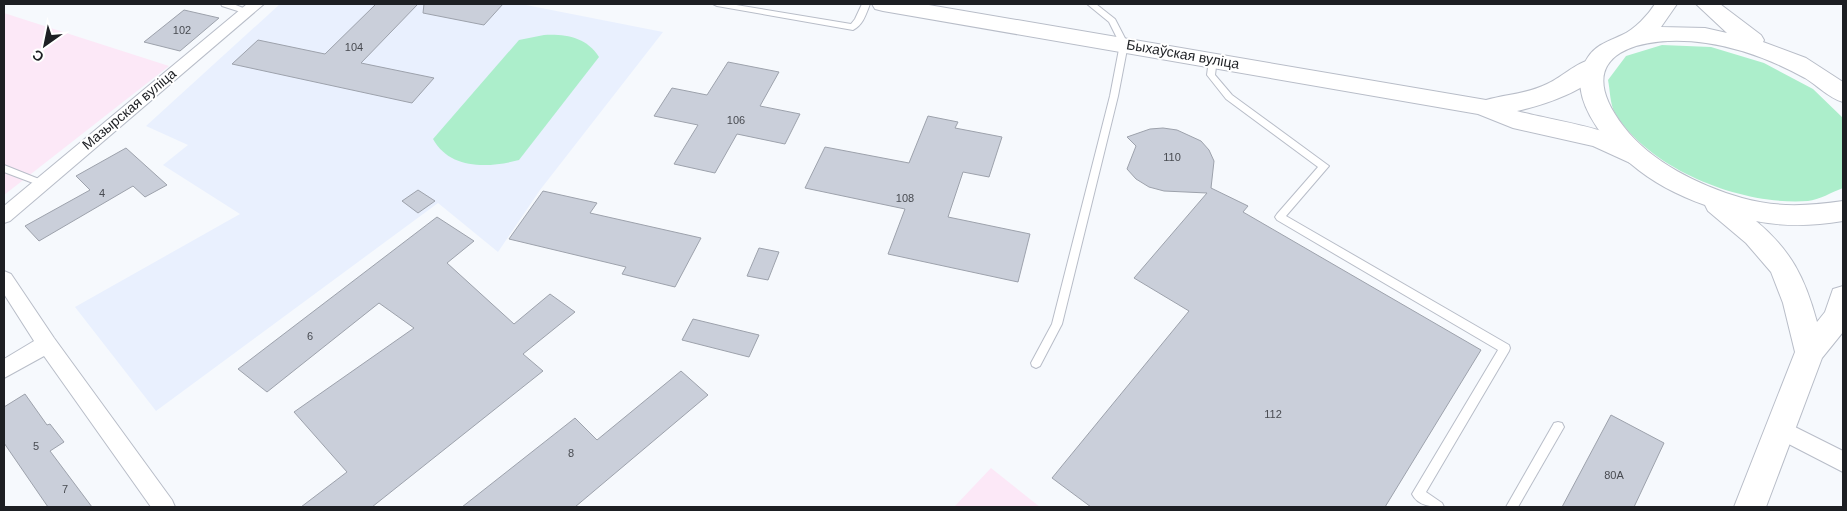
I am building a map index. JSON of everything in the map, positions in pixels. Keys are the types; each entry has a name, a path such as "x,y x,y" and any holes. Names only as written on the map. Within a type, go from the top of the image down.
{"main road":[{"name":"Быхаўская вуліца","path":"883,4 1483,107 1513,119 1600,139 1639,158"},
{"path":"1634,37 1656,20 1666,4"},
{"path":"1707,4 1728,22 1773,53 1808,70 1842,93"},
{"path":"1634,37 1674,32 1722,38 1773,53"},
{"name":"Быхаўская вуліца","path":"1483,107 1515,105 1550,94 1577,79 1595,65 1610,48 1634,37"},
{"path":"1595,65 1592,92 1606,125 1639,158 1672,180 1710,198 1770,215 1826,217 1843,211"},
{"path":"1710,198 1763,244 1786,273 1798,302 1810,352"},
{"path":"1750,507 1810,352 1838,317 1843,297"}],"street":[{"name":"Мазырская вуліца","path":"4,216 252,7"},
{"path":"4,279 47,344 164,507"},
{"path":"4,369 47,344"},
{"path":"1781,429 1843,462"}],"lane":[{"path":"225,4 252,7"},
{"path":"717,4 852,27 859,20 866,4"},
{"path":"1036,363 1057,324 1114,96 1124,44 1112,21 1091,4"},
{"path":"1213,60 1211,75 1229,96 1324,166 1280,217 1505,348 1418,494 1438,507"},
{"path":"4,168 41,183"},
{"path":"1512,507 1558,428"}],"shaded area":[{"path":"280,4 521,4 663,32 540,190 498,252 438,203 156,411 75,307 240,214 163,165 188,145 146,126"},
{"path":"4,13 169,66 4,195"},
{"path":"991,468 1040,507 954,507"}],"green space":[{"path":"544,35 560,35 575,38 588,45 599,57 519,160 483,165 471,164 449,156 440,149 433,139 519,40"},
{"path":"1662,45 1711,47 1764,63 1813,89 1843,118 1843,188 1821,198 1808,201 1782,201 1755,197 1727,190 1700,180 1674,167 1651,152 1631,133 1613,110 1608,80 1626,56"}],"building":[{"path":"376,4 418,4 361,63 434,78 412,103 232,64 258,40 325,54"},
{"path":"424,4 503,4 484,25 423,13"},
{"path":"184,10 219,18 180,51 144,42"},
{"path":"728,62 779,72 760,106 800,114 785,144 737,134 715,173 674,164 698,125 654,116 672,88 707,95"},
{"path":"928,116 958,122 955,128 1002,137 989,177 963,172 948,217 1030,234 1018,282 888,254 905,209 805,188 825,147 909,163"},
{"path":"1150,129 1177,130 1201,141 1209,150 1214,161 1211,188 1248,206 1243,212 1481,350 1385,507 1091,507 1052,478 1189,311 1134,278 1207,193 1164,191 1149,187 1136,179 1127,169 1136,146 1127,137"},
{"path":"126,148 167,185 145,197 133,186 39,241 25,226 90,190 76,176"},
{"path":"418,190 435,201 418,213 402,201"},
{"path":"543,191 597,203 590,213 701,238 675,287 622,274 626,267 509,239"},
{"path":"437,217 474,241 447,263 514,324 550,294 575,312 523,354 543,371 372,507 301,507 347,472 294,412 414,328 379,303 267,392 238,369"},
{"path":"759,248 779,252 768,280 747,276"},
{"path":"693,319 759,335 749,357 682,340"},
{"path":"681,371 708,395 575,507 462,507 575,418 597,440"},
{"path":"25,394 47,425 50,424 64,442 50,451 92,507 48,507 4,443 4,407"},
{"path":"1611,415 1664,443 1634,507 1562,507"}]}
